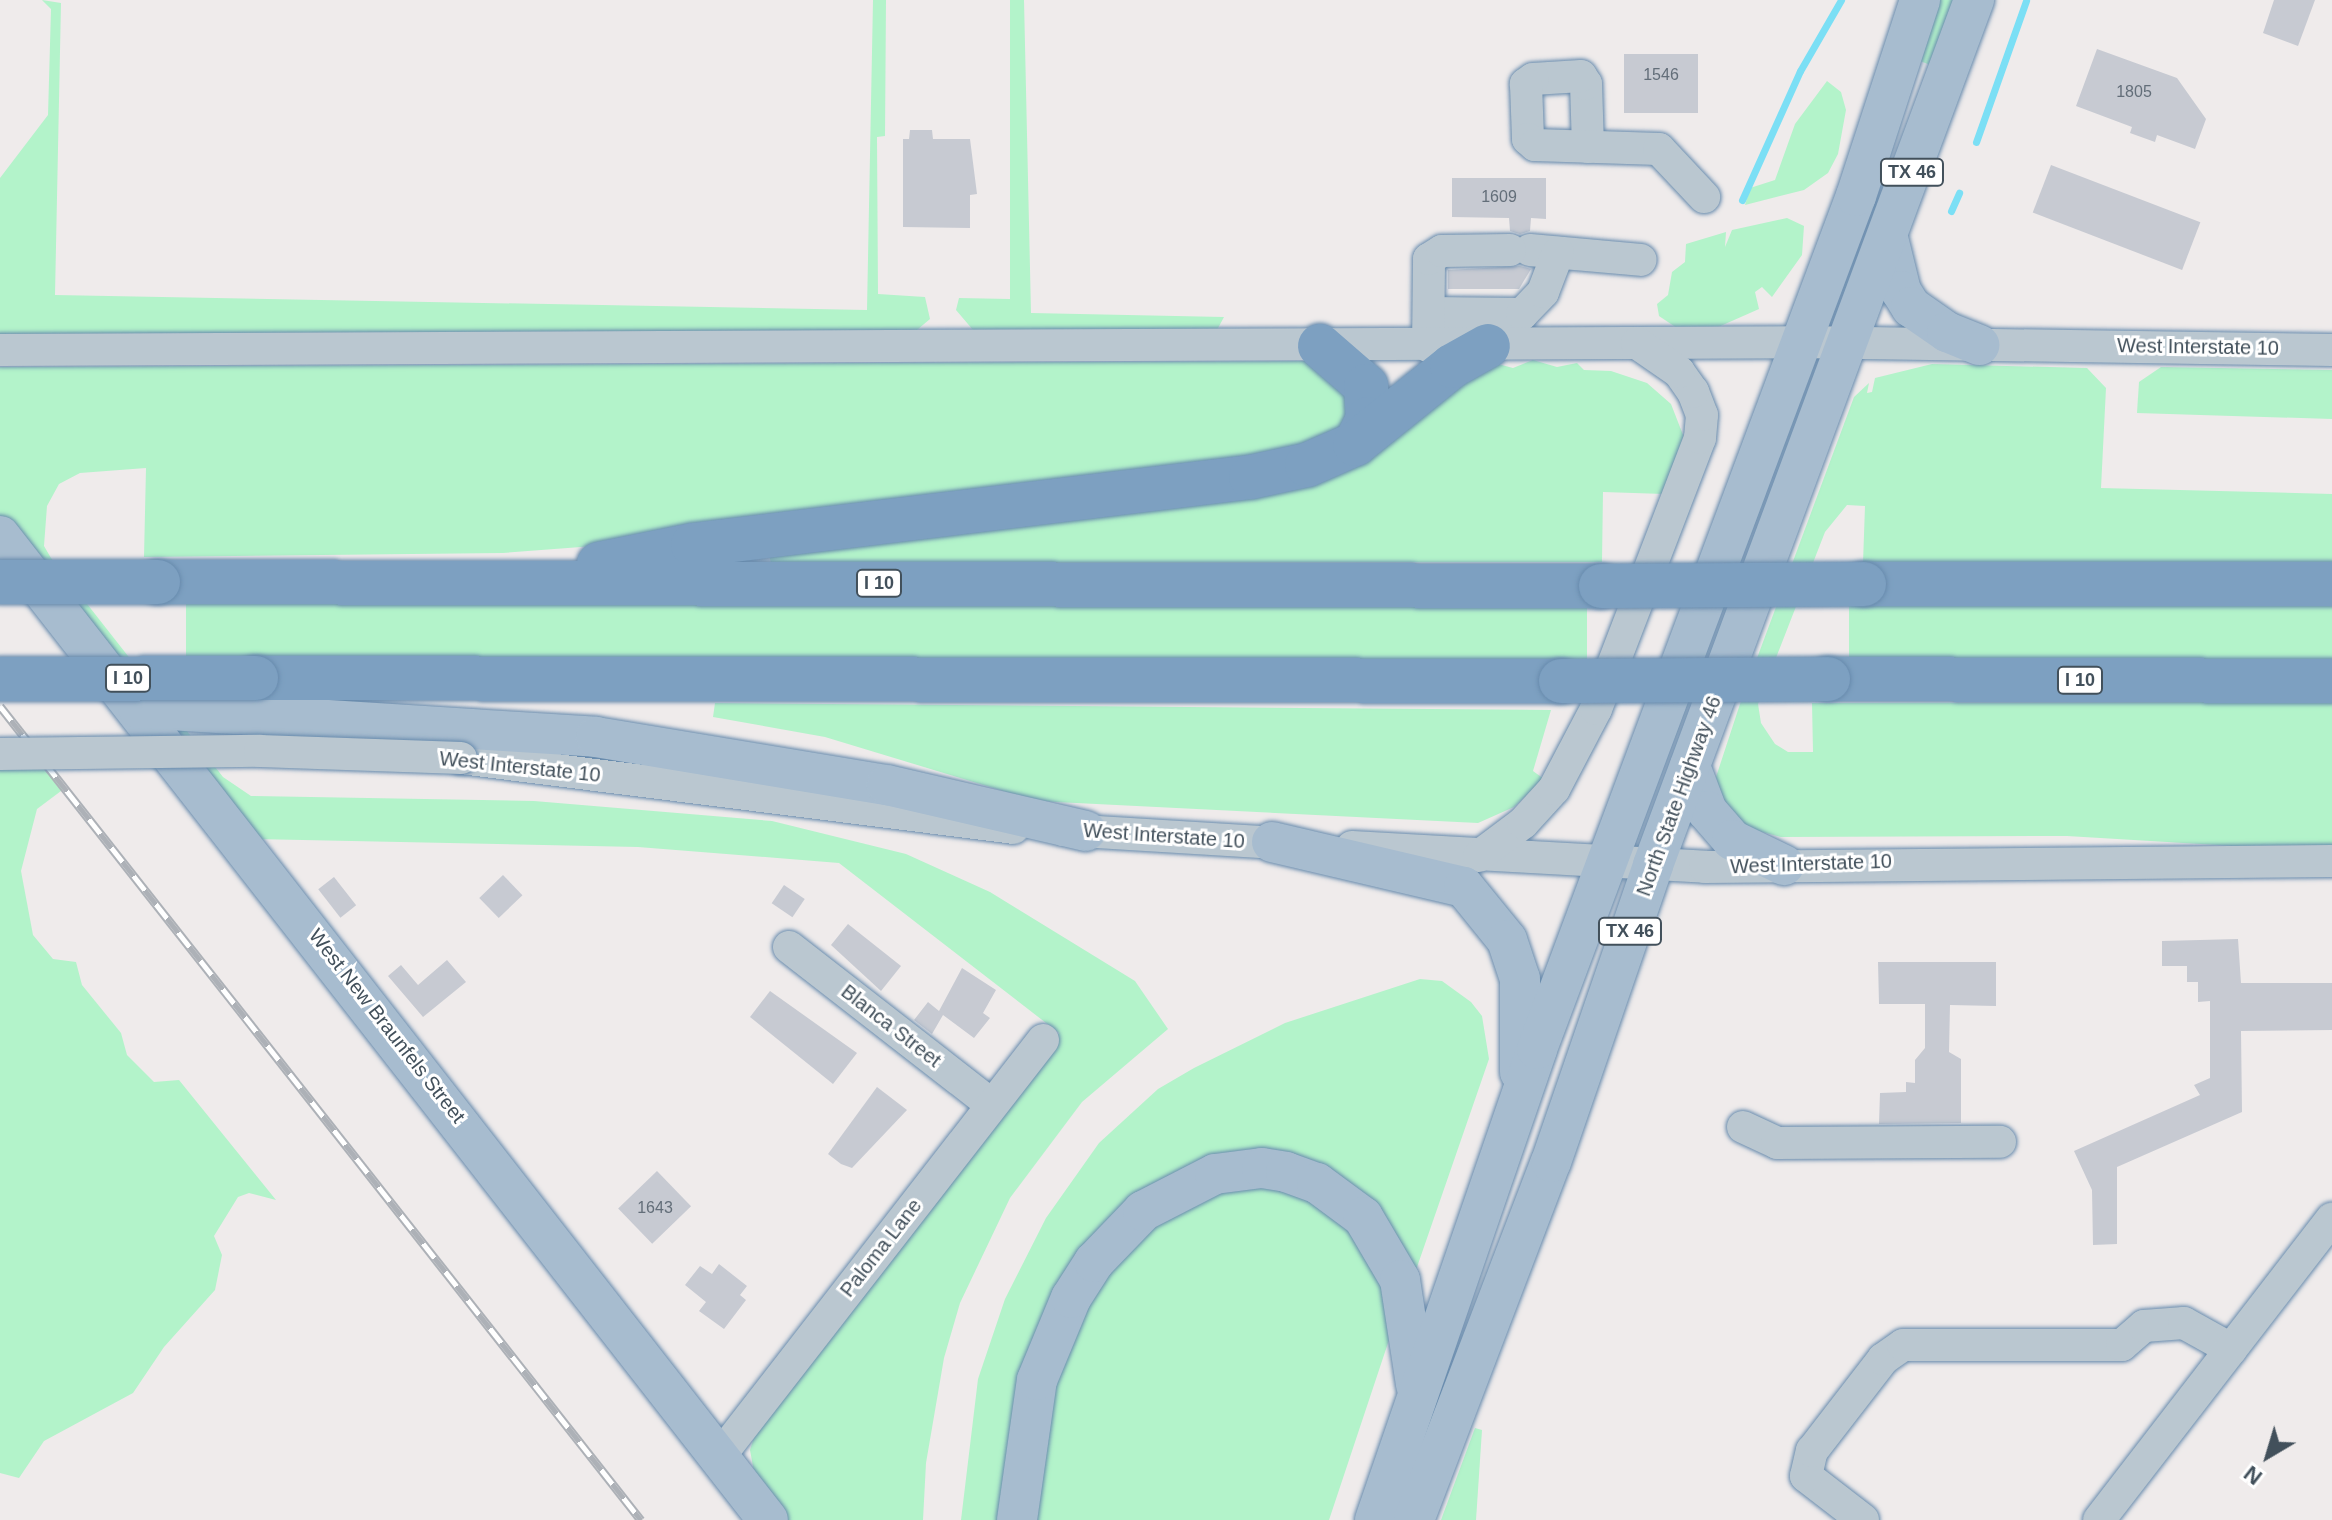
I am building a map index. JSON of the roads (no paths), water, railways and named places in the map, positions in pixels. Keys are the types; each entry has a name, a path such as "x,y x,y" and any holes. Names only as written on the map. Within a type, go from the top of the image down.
{"highway":[{"path":"515,582 693,545 1251,477 1307,465 1355,444 1452,366 1499,335"},
{"path":"1320,346 1366,386 1368,419 1355,444"},
{"name":"I 10","path":"0,582 1601,586 2332,584"},
{"name":"I 10","path":"0,679 2332,681"}],"main road":[{"name":"TX 46","path":"1375,1520 1520,1101 1856,196 1920,0"},
{"name":"TX 46","path":"1847,343 1974,0"},
{"path":"1888,238 1901,291 1911,307 1947,332 1980,345"},
{"name":"North State Highway 46","path":"1414,1520 1551,1162 1653,865 1847,343"},
{"name":"West New Braunfels Street","path":"0,536 138,708 768,1520"},
{"path":"138,708 596,737 887,785 1086,831"},
{"path":"1690,766 1707,811 1732,840 1784,865"},
{"path":"1272,842 1464,887 1486,908 1507,940 1520,979 1520,1101"},
{"path":"1017,1520 1023,1449 1037,1380 1071,1298 1094,1262 1134,1219 1166,1195 1215,1174 1262,1168 1286,1172 1317,1183 1363,1217 1400,1280 1417,1395"}],"street":[{"path":"1588,147 1659,149 1704,197"},
{"path":"1428,346 1429,259 1442,251 1533,251 1641,260"},
{"path":"1429,313 1499,335 1543,292 1533,251"},
{"name":"West Interstate 10","path":"0,350 1428,346 1499,335 1637,343 1800,342 2332,350"},
{"path":"1479,856 1523,823 1554,789 1596,709 1700,438 1702,415 1693,392 1679,372 1637,343"},
{"name":"West Interstate 10","path":"0,754 260,751 461,758 978,826 1607,864 2332,861"},
{"name":"Blanca Street","path":"789,947 992,1105"},
{"name":"Paloma Lane","path":"719,1457 1043,1040"},
{"path":"1743,1127 1777,1143 2000,1142"},
{"path":"2099,1520 2332,1218"},
{"path":"1863,1520 1806,1476 1812,1451 1883,1359 1903,1345 2122,1345 2144,1326 2184,1323 2231,1349"}],"waterway":[{"path":"1742,200 1800,71 1841,0"},
{"path":"1976,142 2026,1"},
{"path":"1951,211 1959,193"}],"railway":[{"path":"0,706 641,1520"}]}
